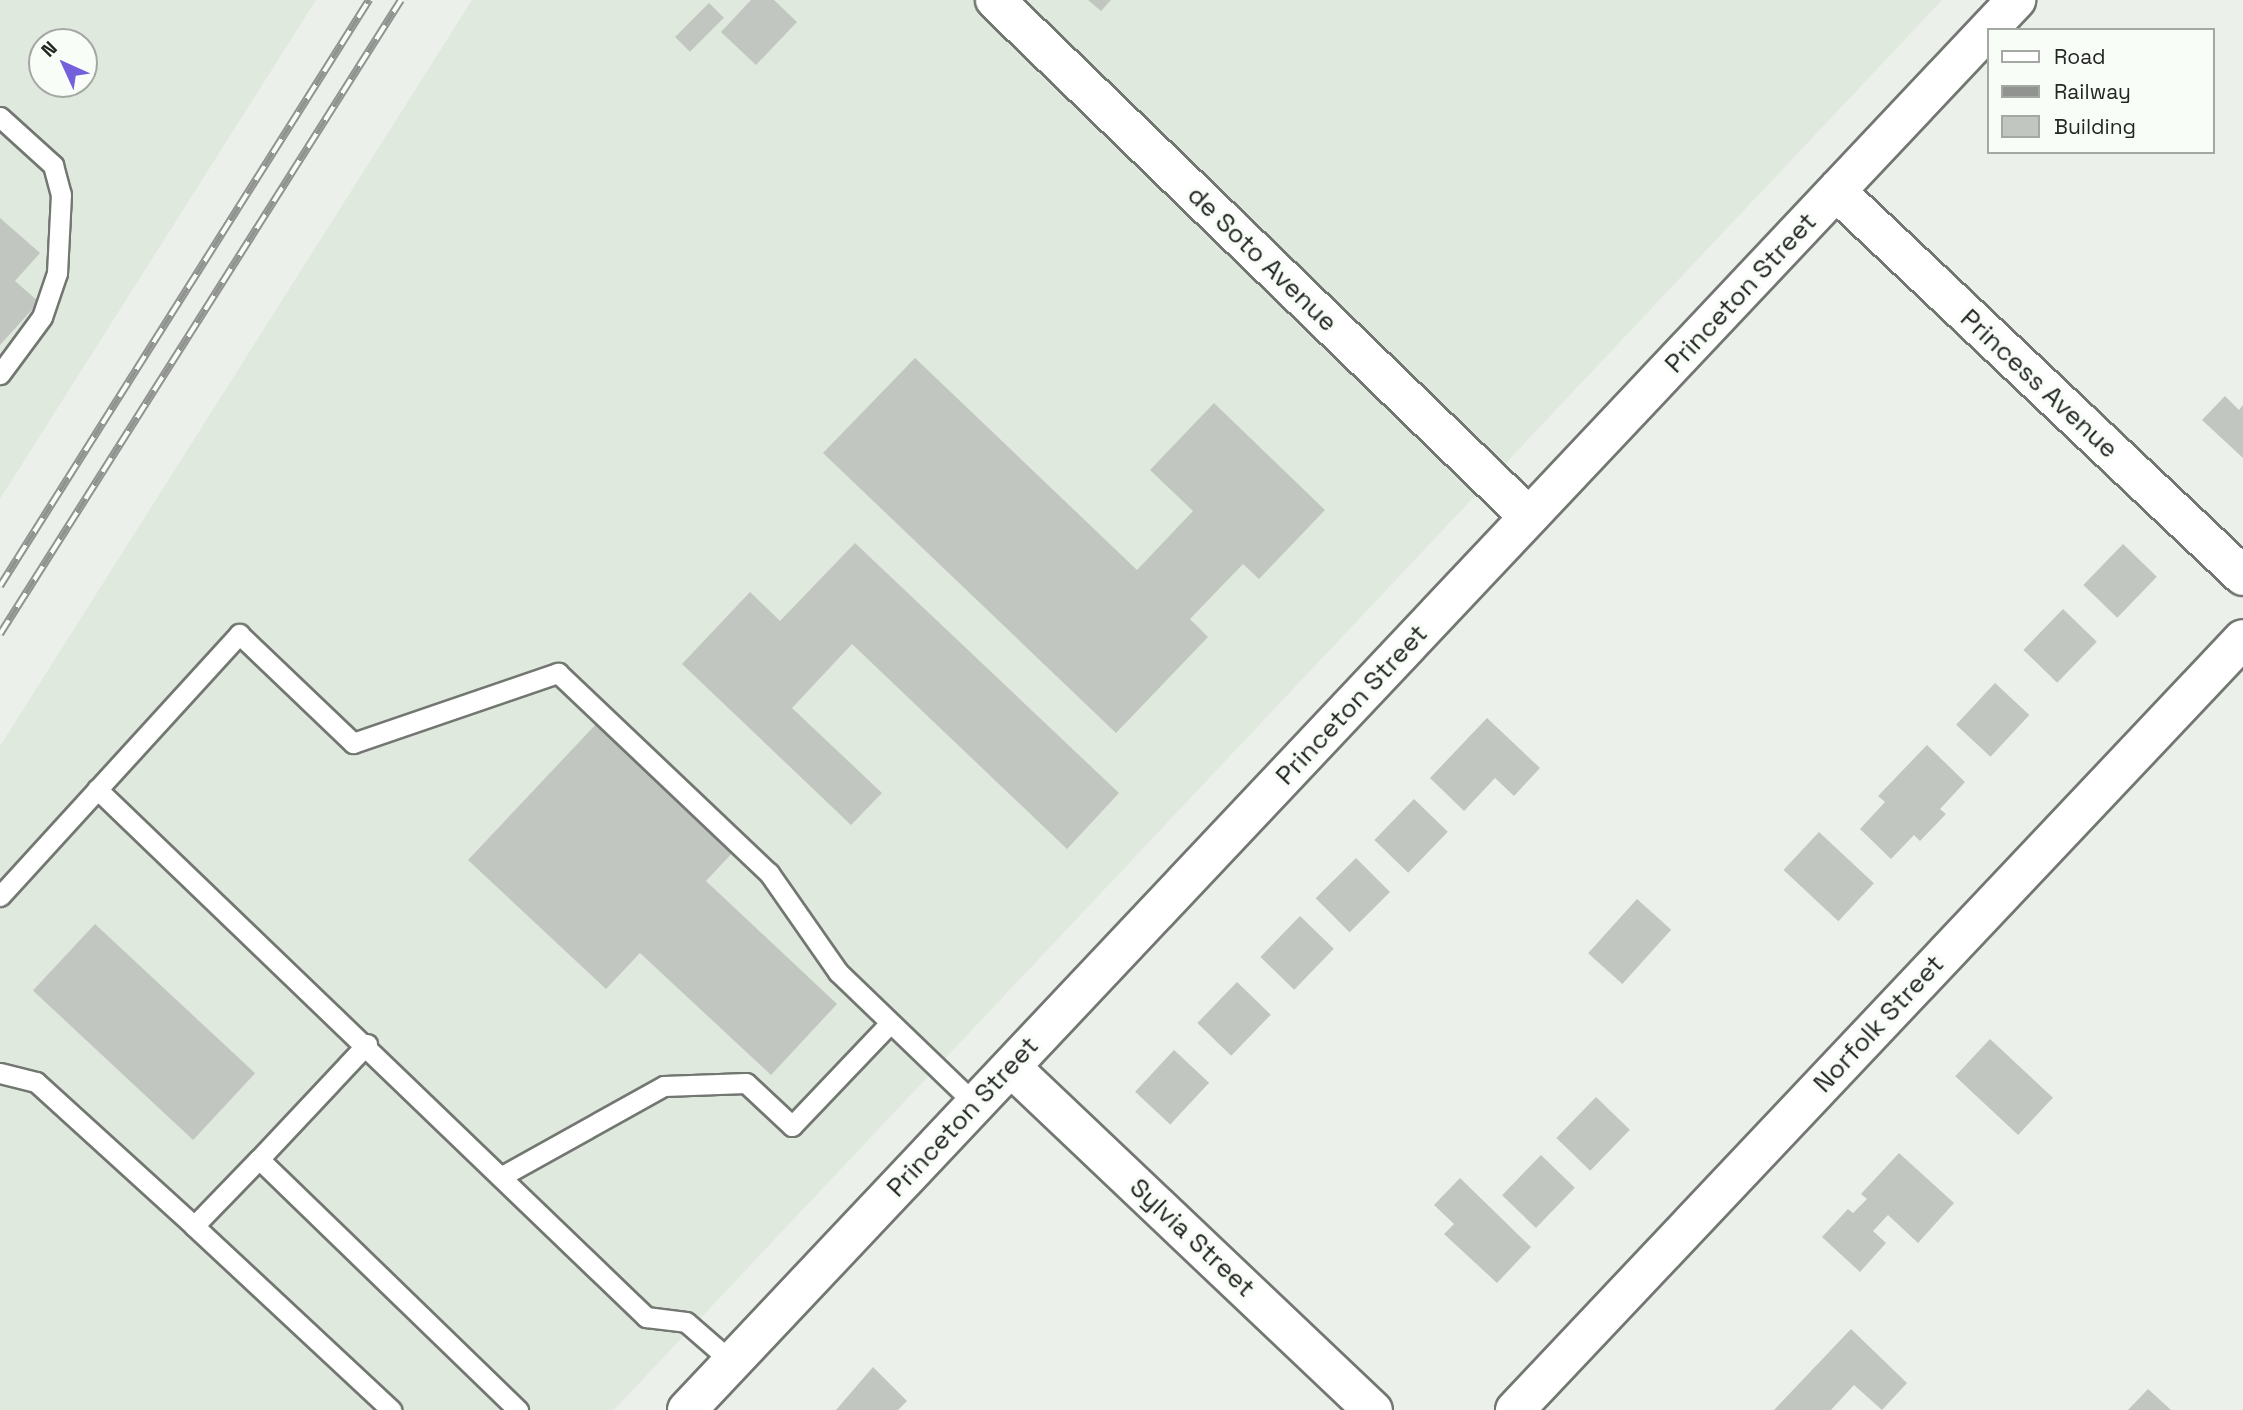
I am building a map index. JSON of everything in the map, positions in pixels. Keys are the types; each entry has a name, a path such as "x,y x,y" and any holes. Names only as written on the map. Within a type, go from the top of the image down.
{"street":[{"name":"de Soto Avenue","path":"995,0 1529,517"},
{"name":"Princeton Street","path":"1990,28 2016,0"},
{"name":"Princeton Street","path":"687,1410 1988,30"},
{"name":"Princess Avenue","path":"1836,191 2243,576"},
{"name":"Norfolk Street","path":"1516,1410 2243,639"},
{"name":"Sylvia Street","path":"1011,1067 1373,1410"}],"lane":[{"path":"0,117 53,165 61,194 57,273 42,317 0,374"},
{"path":"0,896 239,634 353,743 558,673 769,873 838,972 975,1104"},
{"path":"97,789 367,1044 646,1317 686,1322 732,1362"},
{"path":"502,1176 664,1086 746,1083 792,1126 889,1024"},
{"path":"194,1226 367,1044"},
{"path":"0,1073 36,1082 391,1410"},
{"path":"259,1159 518,1410"}],"shaded area":[{"path":"0,0 316,0 0,499"},
{"path":"472,0 1942,0 614,1410 0,1410 0,746"}],"building":[{"path":"751,0 774,0 797,22 756,65 721,32"},
{"path":"1088,0 1111,0 1101,11"},
{"path":"709,3 724,18 690,52 675,37"},
{"path":"0,218 40,253 15,281 39,302 0,345"},
{"path":"915,358 1137,570 1193,511 1150,470 1214,403 1325,510 1259,579 1243,564 1190,619 1208,637 1116,733 823,453"},
{"path":"2225,396 2239,410 2243,405 2243,458 2202,420"},
{"path":"855,543 1119,793 1067,849 852,644 792,708 882,793 851,825 682,664 750,592 780,621"},
{"path":"2123,544 2157,577 2117,618 2083,585"},
{"path":"2063,609 2097,642 2057,683 2023,650"},
{"path":"1995,683 2029,715 1990,757 1956,725"},
{"path":"1487,718 1540,768 1514,796 1495,778 1464,811 1430,778"},
{"path":"598,722 735,850 706,881 837,1004 771,1075 640,953 606,989 468,860"},
{"path":"1927,745 1965,782 1940,809 1946,814 1920,841 1914,835 1891,859 1860,829 1885,802 1878,796"},
{"path":"1414,799 1448,832 1408,873 1374,840"},
{"path":"1819,832 1874,883 1838,921 1784,870"},
{"path":"1356,858 1390,892 1350,932 1316,898"},
{"path":"1637,899 1671,930 1622,984 1588,953"},
{"path":"1300,916 1334,949 1294,990 1260,957"},
{"path":"95,924 255,1073 193,1140 33,991"},
{"path":"1237,982 1271,1015 1231,1056 1197,1023"},
{"path":"1990,1039 2053,1098 2018,1135 1955,1076"},
{"path":"1174,1050 1209,1083 1170,1124 1135,1092"},
{"path":"1596,1097 1630,1130 1590,1171 1556,1138"},
{"path":"1899,1153 1954,1203 1918,1243 1888,1215 1873,1231 1886,1243 1860,1272 1822,1237 1848,1209 1853,1213 1867,1199 1861,1194"},
{"path":"1541,1155 1575,1188 1536,1228 1502,1195"},
{"path":"1460,1178 1531,1247 1497,1283 1444,1234 1454,1224 1434,1205"},
{"path":"1851,1329 1907,1383 1882,1410 1854,1385 1831,1410 1774,1410"},
{"path":"873,1367 907,1401 898,1410 836,1410"},
{"path":"2148,1389 2171,1410 2128,1410"}],"railway":[{"path":"0,586 369,0"},
{"path":"0,634 401,0"}]}
